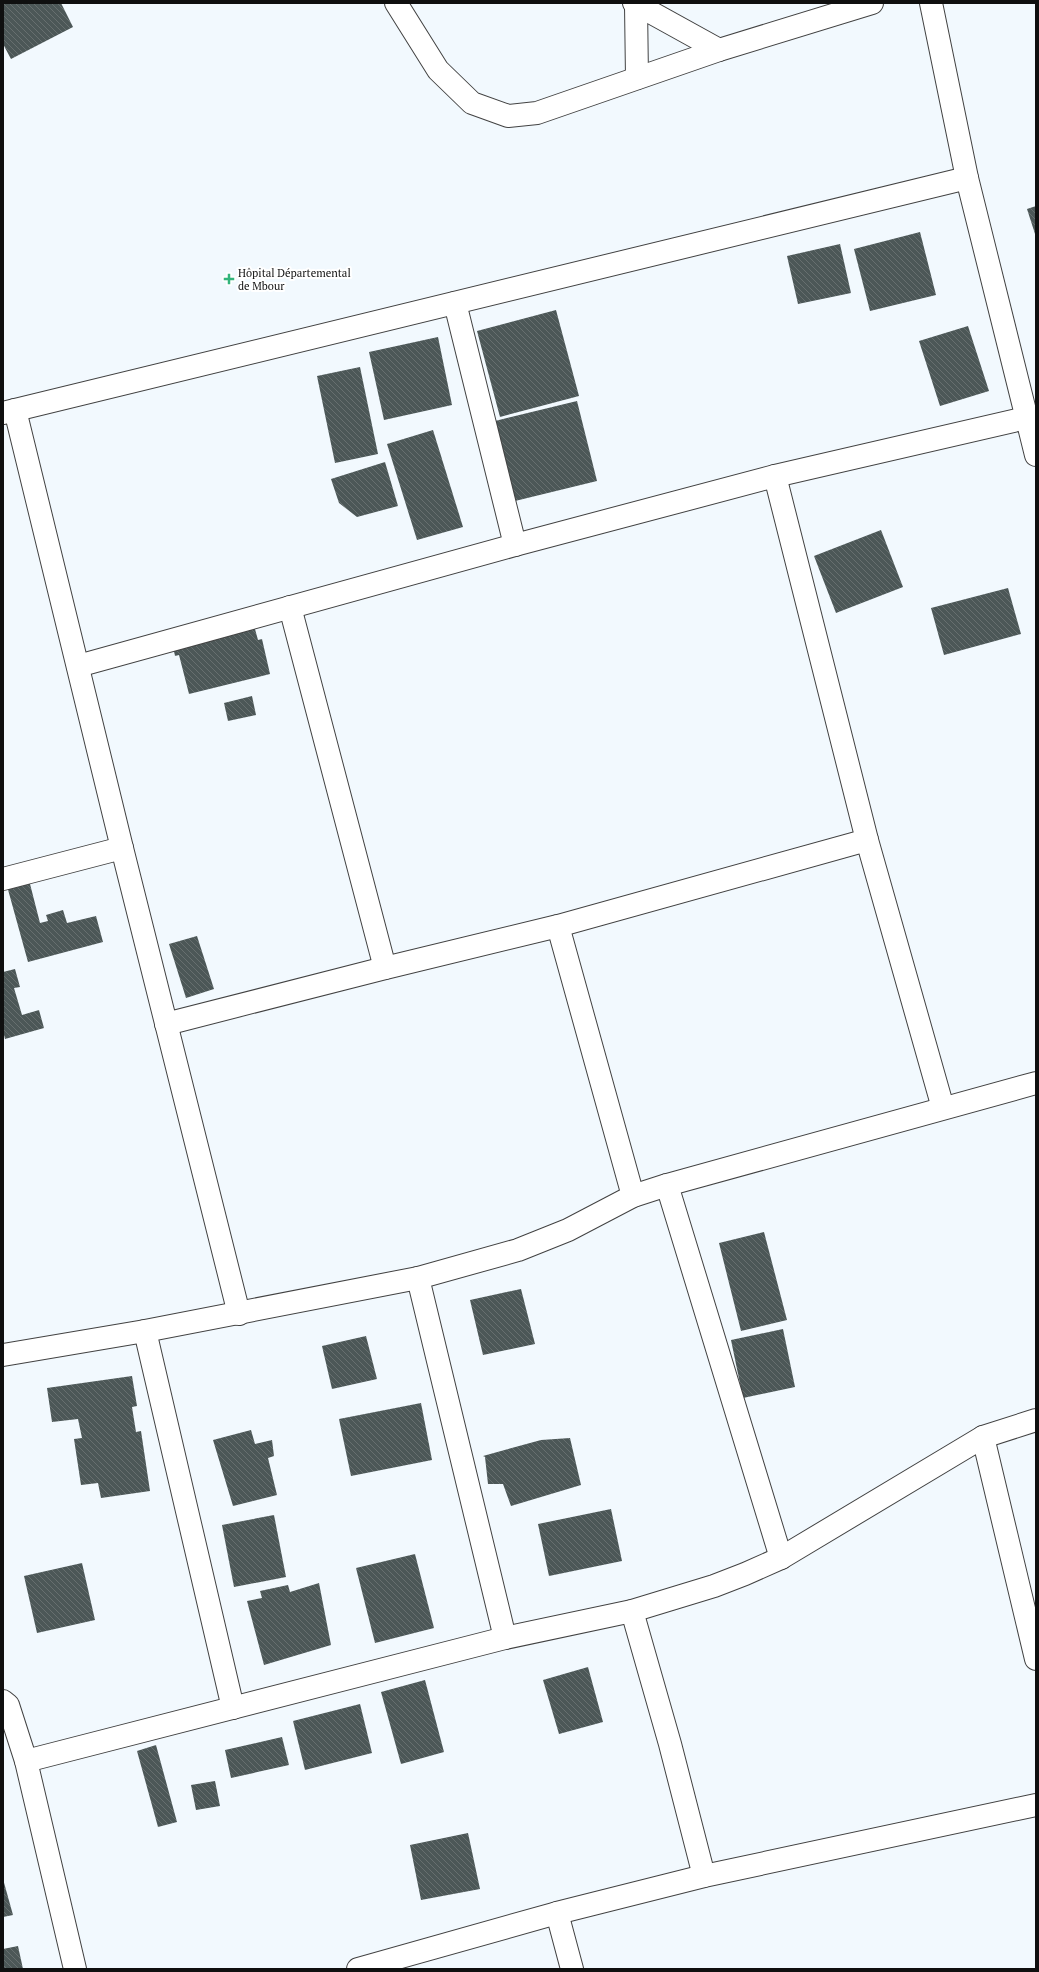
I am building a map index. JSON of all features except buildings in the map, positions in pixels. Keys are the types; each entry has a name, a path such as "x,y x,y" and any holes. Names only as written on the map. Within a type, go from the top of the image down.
{"street":[{"path":"396,3 438,70 472,103 508,116 537,113 719,50 872,3"},
{"path":"931,3 967,178 1036,455"},
{"path":"635,4 637,78"},
{"path":"635,4 719,50"},
{"path":"239,1314 78,666 9,412 967,178"},
{"path":"455,304 515,545"},
{"path":"78,666 515,545 775,476 1026,418"},
{"path":"775,476 867,840 943,1108"},
{"path":"290,607 385,968"},
{"path":"166,1024 385,968 558,926 867,840"},
{"path":"3,879 122,848"},
{"path":"558,926 633,1196"},
{"path":"3,1355 239,1314 418,1278 518,1250 568,1230 633,1196 667,1185 1036,1083"},
{"path":"667,1185 781,1558"},
{"path":"418,1278 506,1638"},
{"path":"145,1331 233,1708"},
{"path":"26,1761 506,1638 632,1611 714,1586 781,1558 983,1437 1036,1420"},
{"path":"983,1437 1036,1659"},
{"path":"632,1611 670,1744 704,1876"},
{"path":"3,1701 8,1705 26,1761 75,1969"},
{"path":"358,1969 557,1913 704,1876 1036,1805"},
{"path":"557,1913 572,1969"}],"place":[{"name":"Hôpital Départemental de Mbour","path":"229,279"}]}
